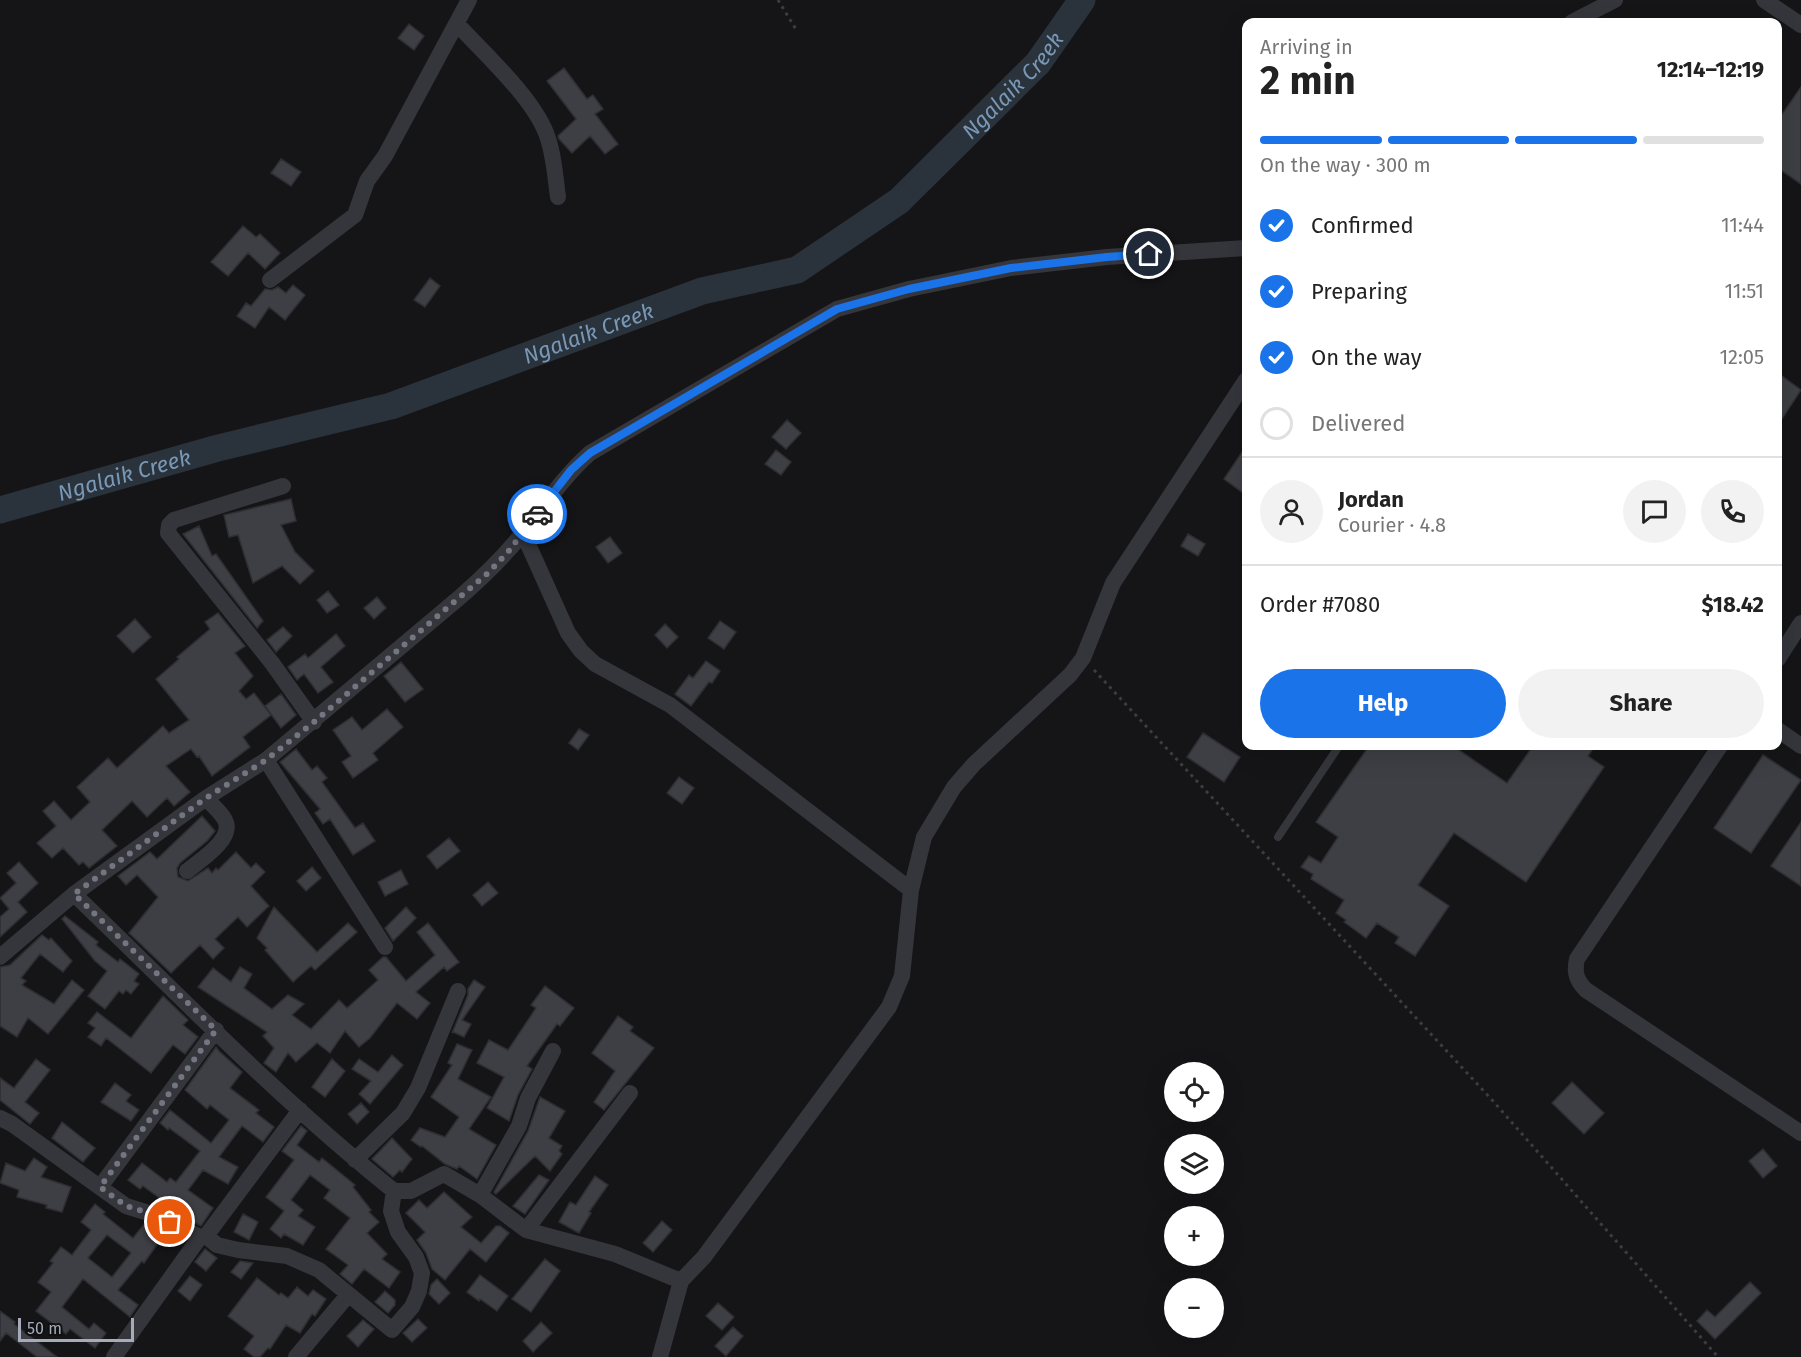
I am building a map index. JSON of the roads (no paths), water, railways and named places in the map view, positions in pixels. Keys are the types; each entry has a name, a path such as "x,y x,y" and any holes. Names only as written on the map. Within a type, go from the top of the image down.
{"street":[{"path":"270,280 355,215 367,181 384,156 469,0"},
{"path":"1580,18 1615,0"},
{"path":"1764,0 1801,25"},
{"path":"457,24 524,96 537,115 550,146 558,197"},
{"path":"0,957 74,894 206,798 266,760 314,722 488,573 523,533 571,470 590,453 837,309 909,289 1011,268 1107,257 1242,248"},
{"path":"660,1357 681,1281 704,1257 889,1007 902,976 911,890 924,837 954,788 981,757 1070,675 1083,658 1113,583 1242,386"},
{"path":"283,486 174,519 169,525 168,533 272,663 314,722"},
{"path":"523,533 567,633 595,664 670,705 911,890"},
{"path":"1782,652 1801,622"},
{"path":"1782,733 1801,746"},
{"path":"1717,750 1577,959 1576,977 1586,990 1801,1133"},
{"path":"266,760 385,947"},
{"path":"187,871 223,842 226,832 226,822 206,798"},
{"path":"74,894 300,1110 355,1160 394,1191 411,1191 444,1174 480,1195 526,1230 615,1254 681,1281"},
{"path":"355,1160 403,1113 413,1096 458,991"},
{"path":"100,1187 216,1030"},
{"path":"480,1195 519,1126 528,1098 553,1051"},
{"path":"526,1230 630,1093"},
{"path":"114,1357 300,1110"},
{"path":"0,1118 12,1124 126,1206 155,1215 217,1245 286,1256 319,1270 348,1295 373,1312 392,1330 412,1307 422,1273 416,1257 398,1232 391,1211 394,1191"},
{"path":"296,1357 348,1295"}],"lane":[{"path":"1278,837 1336,750"}],"waterway":[{"name":"Ngalaik Creek","path":"0,510 218,448 391,406 702,291 797,270 899,201 1038,63 1082,0"}]}
